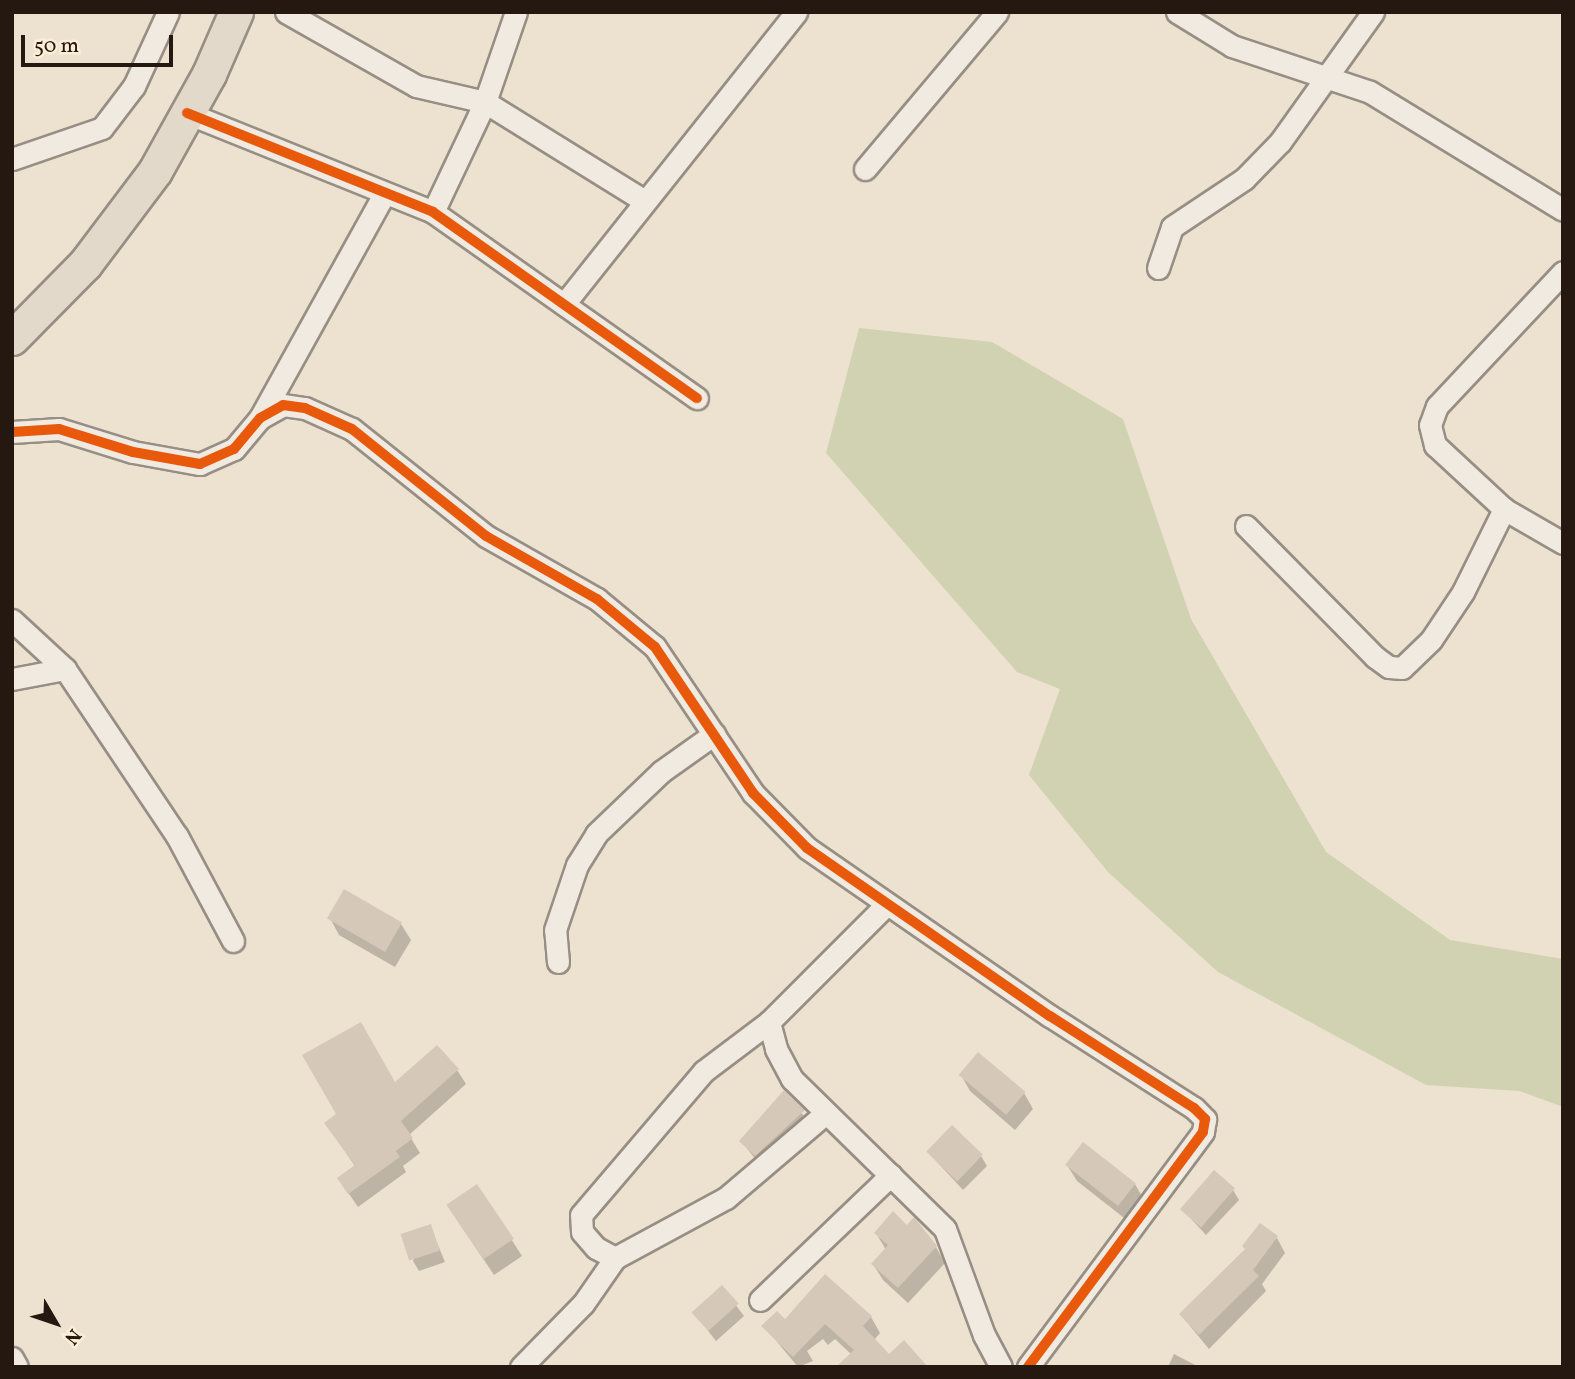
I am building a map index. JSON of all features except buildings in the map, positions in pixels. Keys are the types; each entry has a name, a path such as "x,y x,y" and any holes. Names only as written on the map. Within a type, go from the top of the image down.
{"main road":[{"path":"12,338 85,264 155,172 236,12"}],"street":[{"path":"12,159 102,128 134,86 168,12"},
{"path":"286,12 416,86 485,102 643,200"},
{"path":"433,212 485,102 516,12"},
{"path":"564,304 643,200 796,12"},
{"path":"865,169 997,12"},
{"path":"1177,12 1232,46 1328,75 1370,92 1431,126 1563,210"},
{"path":"1158,268 1171,227 1244,179 1280,142 1373,12"},
{"path":"187,113 433,212 697,398"},
{"path":"12,432 60,429 133,452 200,464 234,449 260,418 384,194"},
{"path":"1563,272 1437,406 1430,425 1435,445 1504,509 1563,543"},
{"path":"260,418 283,405 305,408 352,429 486,536 597,599 655,647 752,793 807,848 886,905 1205,1119 1203,1132 1028,1367"},
{"path":"1246,526 1375,657 1389,667 1402,668 1432,640 1463,592 1504,509"},
{"path":"12,620 65,669 177,836 233,941"},
{"path":"12,679 65,669"},
{"path":"558,962 555,930 577,864 596,834 662,771 714,734"},
{"path":"615,1258 596,1248 582,1232 581,1214 704,1071 769,1021 886,905"},
{"path":"769,1021 776,1049 792,1079 945,1229 984,1335 1002,1367"},
{"path":"521,1367 583,1304 615,1258 726,1199 825,1113"},
{"path":"760,1300 891,1175"},
{"path":"12,1358 17,1367"}],"green space":[{"path":"859,328 992,342 1123,419 1191,619 1326,852 1450,940 1563,959 1563,1107 1520,1091 1426,1085 1218,972 1108,872 1029,775 1060,689 1017,672 826,453"}],"cycle path":[{"path":"187,113 433,212 697,398"},
{"path":"12,432 59,429 133,452 200,464 234,449 260,418 283,405 305,408 352,429 486,536 597,599 655,647 753,793 807,848 1050,1016 1194,1108 1205,1119 1203,1132 1028,1367"}]}
